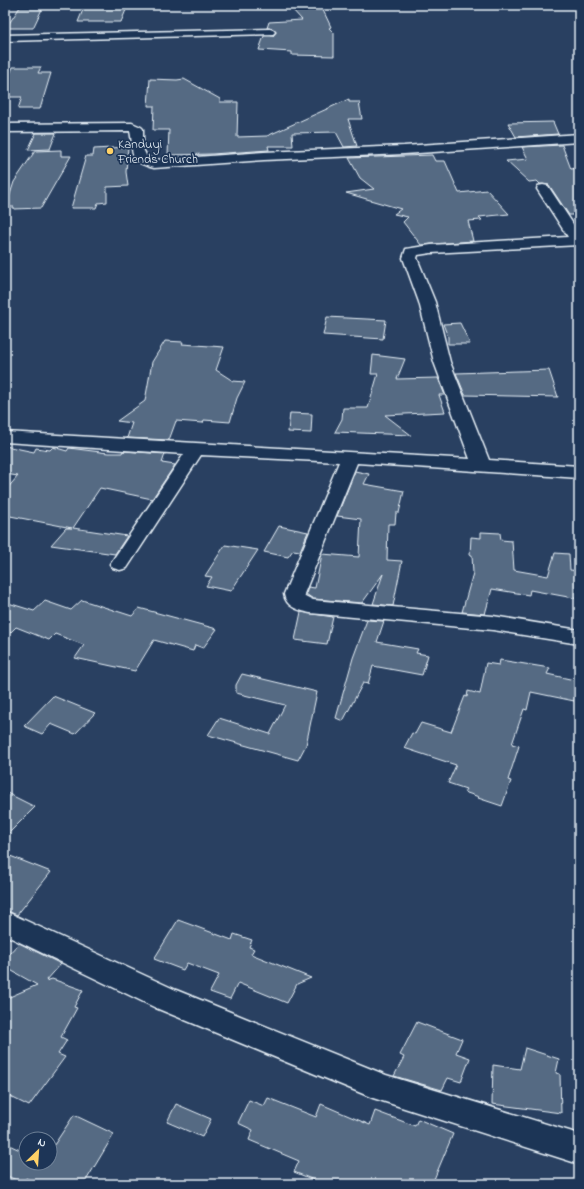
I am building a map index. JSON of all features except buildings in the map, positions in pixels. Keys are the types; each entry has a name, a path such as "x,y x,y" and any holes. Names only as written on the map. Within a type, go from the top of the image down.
{"street":[{"path":"5,38 270,32"},
{"path":"5,128 132,127 137,129 137,149 142,159 154,164 264,156 404,150 579,138"},
{"path":"543,189 578,241"},
{"path":"482,465 442,362 426,302 410,258 411,252 431,249 578,241"},
{"path":"5,437 579,472"},
{"path":"120,564 196,449"},
{"path":"350,457 294,594 295,600 310,606 493,623 579,637"},
{"path":"5,922 166,999 384,1088 579,1149"}],"place":[{"name":"Kanduyi Friends Church","path":"110,151"}]}
